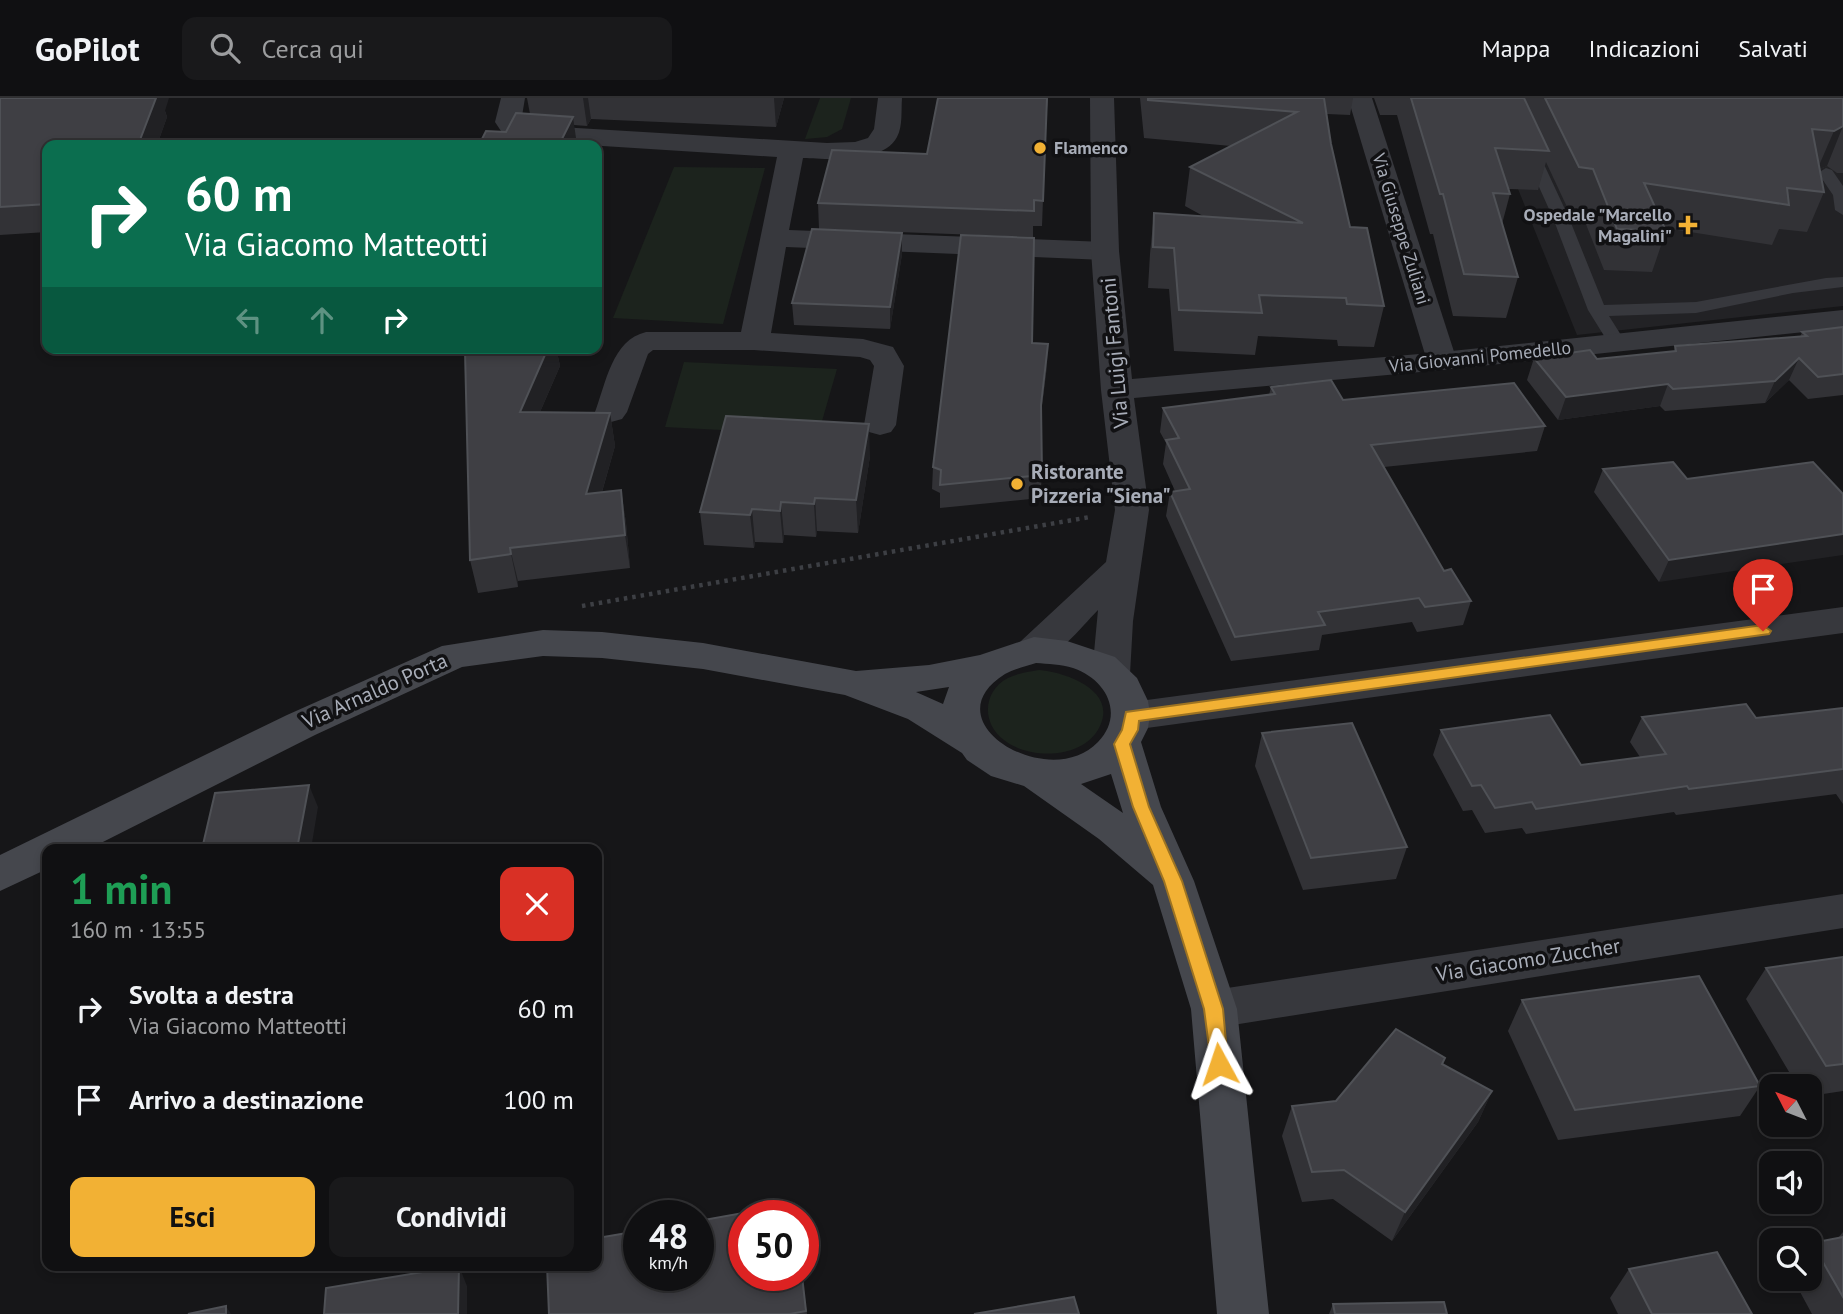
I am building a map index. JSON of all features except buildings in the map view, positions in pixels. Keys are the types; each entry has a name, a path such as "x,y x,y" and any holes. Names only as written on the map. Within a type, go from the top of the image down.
{"main road":[{"name":"Via Arnaldo Porta","path":"61,844 301,725 455,655 543,643 603,645 703,656 850,682 922,709 972,743"},
{"path":"1127,730 1107,758 1086,769 1061,774 1035,773 1011,768 989,757 972,743 962,723 960,702 968,682 984,667 1007,656 1034,650 1062,652 1089,660 1111,674 1126,694 1127,730 1141,807 1173,881 1214,1009 1243,1314"},
{"name":"Via Arnaldo Porta","path":"850,682 929,678 984,667"},
{"path":"1035,773 1114,828 1173,881"},
{"name":"Via Arnaldo Porta","path":"0,874 42,853"}],"street":[{"path":"513,98 508,122 512,129 524,133 792,150 855,150 874,146 884,136 890,98"},
{"name":"Via Luigi Fantoni","path":"1102,98 1105,251 1116,390 1132,510 1111,674"},
{"name":"Via Giuseppe Zuliani","path":"1360,98 1442,361"},
{"path":"754,341 792,150"},
{"path":"775,238 1105,251"},
{"name":"Via Giovanni Pomedello","path":"1116,390 1442,361 1843,319"},
{"path":"611,412 634,349 646,341 754,341 863,348 882,354 889,366 880,425"},
{"path":"1034,650 1124,566"},
{"path":"1127,730 1843,620"},
{"name":"Via Giacomo Zuccher","path":"1214,1009 1843,911"}],"lane":[{"path":"1506,98 1561,218 1597,310 1617,343"},
{"path":"1826,173 1841,195 1843,210"},
{"path":"1597,310 1674,310 1712,305 1766,291 1843,282"}],"shaded area":[{"path":"820,98 851,98 842,129 827,137 805,139"},
{"name":"Ospedale \"Marcello Magalini\"","path":"1483,98 1843,98 1843,306 1577,335 1518,189 1486,122"},
{"path":"674,167 765,168 723,324 613,318"},
{"path":"684,362 837,369 818,435 665,427"},
{"path":"1039,670 1062,675 1086,685 1101,702 1103,713 1100,726 1082,745 1055,753 1027,751 1004,740 991,725 988,708 994,691 1000,684 1016,675"}],"place":[{"name":"Flamenco","path":"1040,148"},
{"name":"Ospedale \"Marcello Magalini\"","path":"1688,225"},
{"name":"Ristorante Pizzeria \"Siena\"","path":"1017,484"}],"route":[{"path":"1219,1064 1214,1009 1173,881 1141,807 1122,744 1130,730 1132,716 1763,631"}]}
